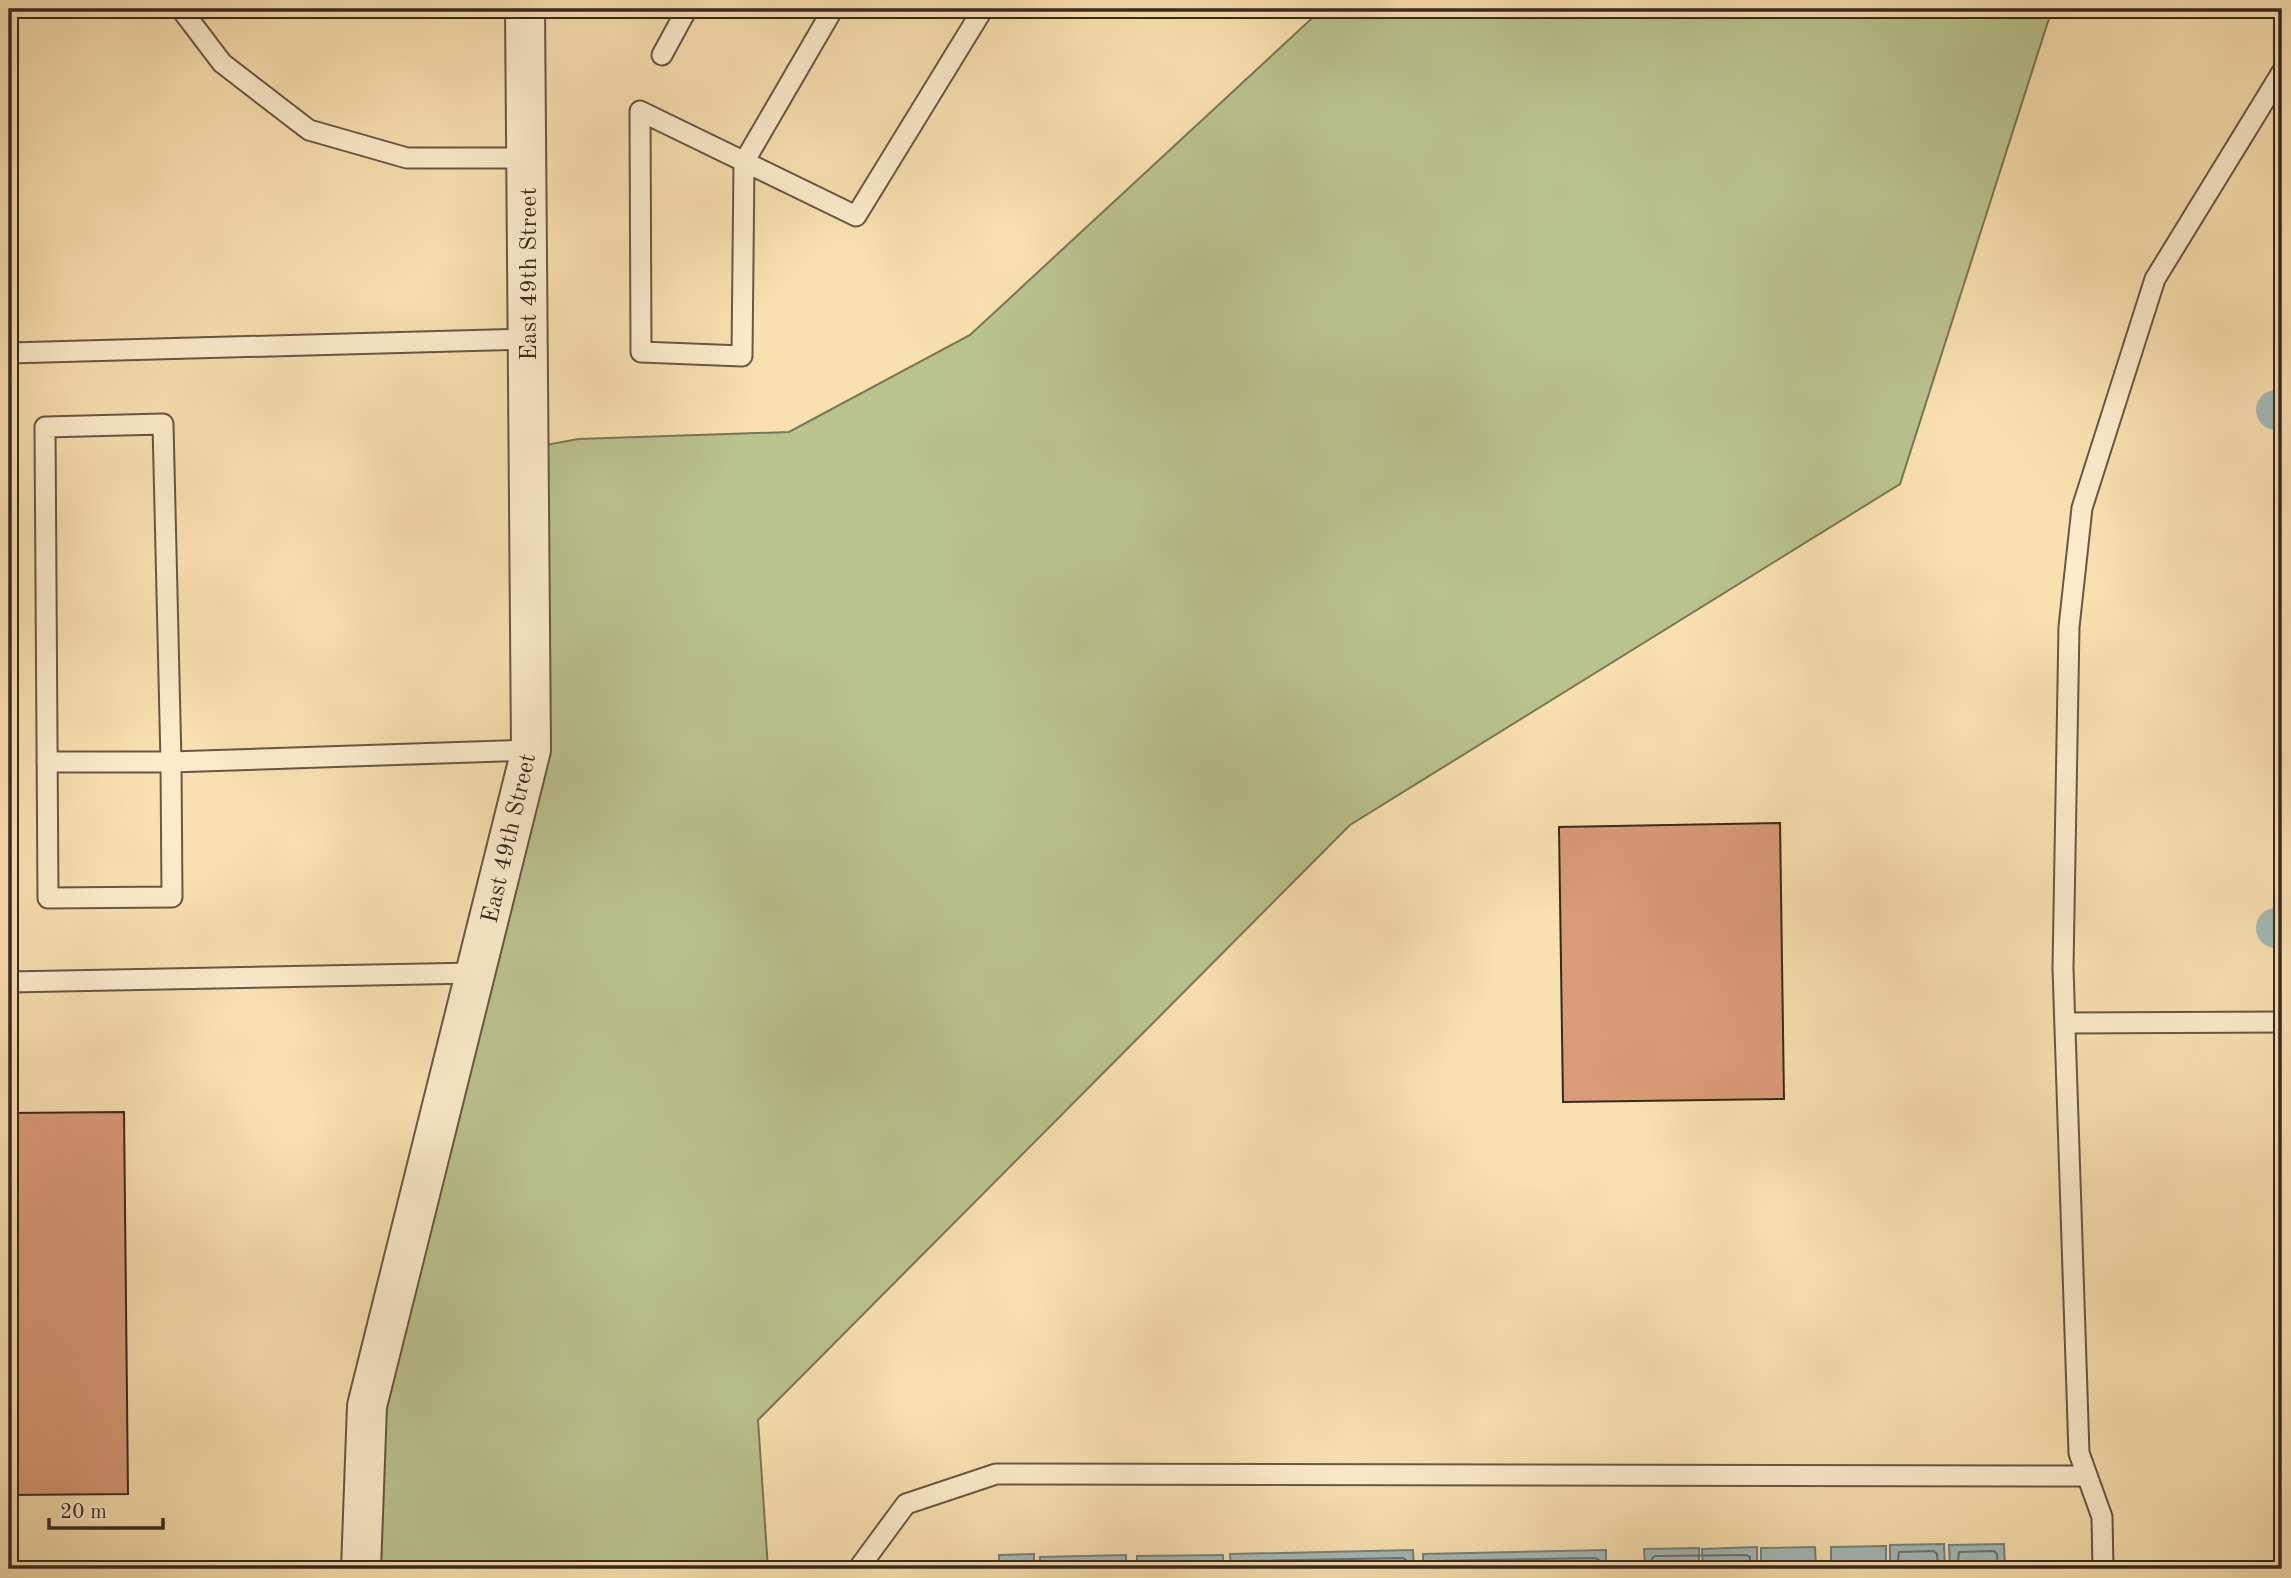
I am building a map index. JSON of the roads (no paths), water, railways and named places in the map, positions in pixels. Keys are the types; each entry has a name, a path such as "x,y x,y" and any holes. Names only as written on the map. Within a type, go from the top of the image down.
{"street":[{"name":"East 49th Street","path":"360,1569 367,1406 531,750 525,9"}],"lane":[{"path":"181,9 222,63 309,131 407,158 527,158"},
{"path":"662,55 687,9"},
{"path":"834,9 744,162 742,356 641,352 640,111 744,162 856,216 983,9"},
{"path":"2103,1569 2102,1517 2079,1453 2063,968 2069,627 2082,508 2155,279 2282,72"},
{"path":"9,353 528,339"},
{"path":"163,424 171,762 172,897 48,898 44,428 163,424"},
{"path":"47,762 171,762 531,750"},
{"path":"9,982 476,973"},
{"path":"2065,1023 2282,1022"},
{"path":"860,1569 906,1504 996,1474 2087,1476"}],"water":[{"path":"2277,442 2282,442 2282,523 2278,523"},
{"path":"2282,560 2282,801 2277,561"},
{"path":"1944,1544 1945,1569 1890,1569 1890,1545"},
{"path":"2004,1544 2005,1569 1950,1569 1949,1545"},
{"path":"1886,1546 1886,1569 1831,1569 1831,1547"},
{"path":"1757,1547 1757,1569 1703,1569 1702,1549"},
{"path":"1815,1547 1816,1569 1761,1569 1761,1548"},
{"path":"1699,1548 1699,1569 1645,1569 1644,1549"},
{"path":"1413,1550 1414,1569 1231,1569 1230,1554"},
{"path":"1606,1550 1606,1569 1423,1569 1423,1554"},
{"path":"1034,1554 1034,1569 999,1569 999,1555"},
{"path":"1126,1555 1126,1569 1040,1569 1040,1557"},
{"path":"1223,1555 1223,1569 1137,1569 1137,1556"}],"waterway":[{"path":"2276,410 2282,410"},
{"path":"2276,928 2282,928"}]}
